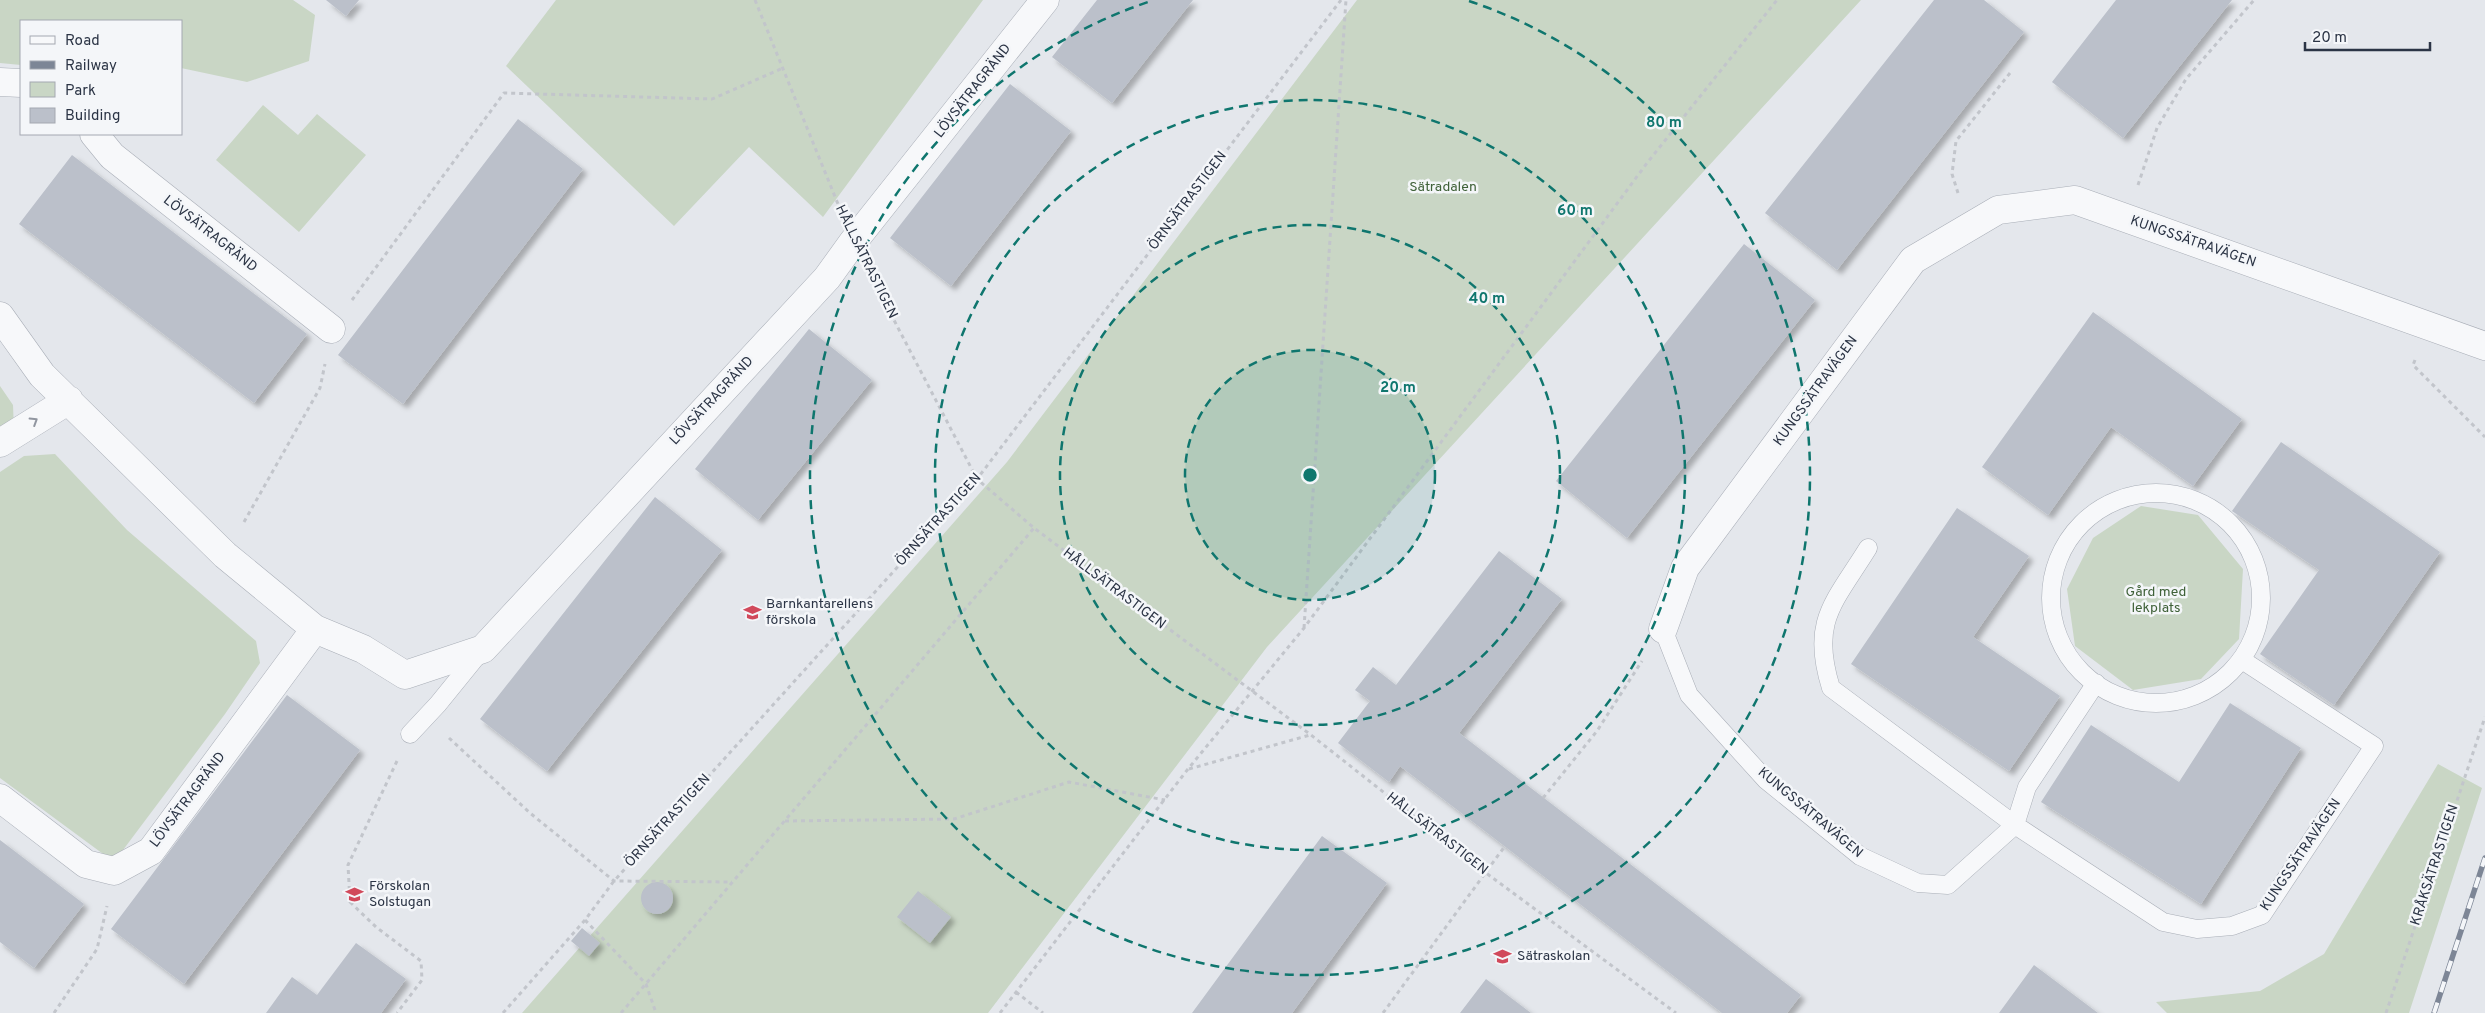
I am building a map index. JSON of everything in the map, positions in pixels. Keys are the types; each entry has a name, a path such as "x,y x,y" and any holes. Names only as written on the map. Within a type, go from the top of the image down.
{"street":[{"name":"LÖVSÄTRAGRÄND","path":"0,316 42,375 225,555 315,629 363,649 405,675 483,649 827,278 853,242 1045,0"},
{"path":"0,82 20,83"},
{"name":"LÖVSÄTRAGRÄND","path":"95,135 112,156 331,329"},
{"name":"KUNGSSÄTRAVÄGEN","path":"1663,629 1685,568 1913,260 1998,210 2075,200 2485,346"},
{"path":"0,443 69,400"},
{"name":"LÖVSÄTRAGRÄND","path":"114,872 151,851 315,629"},
{"path":"0,798 86,864 114,872"}],"lane":[{"path":"2166,492 2209,506 2242,535 2260,575 2260,620 2242,660 2210,690 2168,704 2124,699 2085,677 2059,642 2050,598 2059,555 2085,520 2123,497 2166,492"},
{"name":"KUNGSSÄTRAVÄGEN","path":"1868,548 1828,612 1822,635 1823,662 1831,688 2015,826 2163,922 2197,929 2232,926 2262,915 2374,746 2242,660"},
{"name":"KUNGSSÄTRAVÄGEN","path":"1663,629 1689,695 1766,780 1860,856 1918,883 1948,885 2015,826"},
{"path":"410,734 438,704 483,649"},
{"path":"2015,826 2027,787 2096,683"}],"path":[{"name":"HÅLLSÄTRASTIGEN","path":"755,0 853,242 977,479 1034,528 1310,735 1486,873 1676,1013"},
{"name":"ÖRNSÄTRASTIGEN","path":"503,1013 584,920 614,880 977,479 1341,0"},
{"path":"1304,628 1346,0"},
{"path":"1000,1013 1188,769 1304,628 1647,163 1777,0"},
{"path":"2127,219 2157,128 2186,80 2254,0"},
{"path":"225,555 320,388 331,329 504,93 712,99 783,68"},
{"path":"1969,227 1952,174 1956,141 2010,73"},
{"path":"2430,325 2413,365 2485,437"},
{"path":"621,1013 1034,528"},
{"path":"1543,798 1597,732 1663,629"},
{"path":"438,704 441,730 530,813 614,880 733,882"},
{"name":"KRÅKSÄTRASTIGEN","path":"2386,1013 2485,717"},
{"path":"397,1013 422,980 421,961 376,927 350,902 348,865 410,734"},
{"path":"1188,769 1310,735"},
{"path":"784,821 954,818 1069,782 1165,800"},
{"path":"1383,1013 1505,846"},
{"path":"54,1013 97,950 114,872"},
{"path":"584,920 646,984 656,1013"},
{"path":"1016,992 1044,1013"}],"green space":[{"path":"0,0 293,0 315,15 309,61 247,82 182,68 182,20 20,20 20,65 0,63"},
{"path":"556,0 983,0 823,217 749,147 674,226 506,66"},
{"name":"Sätradalen","path":"1357,0 1861,0 1267,647 988,1013 522,1013 1007,462"},
{"path":"263,105 298,135 317,114 366,155 299,232 216,160"},
{"path":"0,386 13,405 14,431 0,441"},
{"path":"55,454 127,530 256,641 260,663 225,714 114,862 0,778 0,472 24,456"},
{"name":"Gård med lekplats","path":"2141,506 2198,515 2243,569 2239,639 2201,679 2133,690 2075,646 2067,589 2093,538"},
{"path":"2438,764 2482,788 2409,1013 2167,1013 2156,1002 2260,991 2324,954"}],"building":[{"path":"326,0 359,0 346,16"},
{"path":"1097,0 1193,0 1112,103 1052,57"},
{"path":"1934,0 1984,0 2024,32 1837,270 1765,213"},
{"path":"2116,0 2232,0 2123,138 2052,82"},
{"path":"1010,84 1071,131 951,286 890,238"},
{"path":"518,119 583,169 403,404 338,355"},
{"path":"72,155 307,334 254,403 19,224"},
{"path":"1744,244 1815,300 1627,538 1556,481"},
{"path":"2093,312 2242,419 2193,486 2111,427 2048,515 1982,467"},
{"path":"809,329 872,380 758,520 695,469"},
{"path":"2281,442 2440,552 2334,705 2260,654 2319,570 2232,511"},
{"path":"655,497 722,550 547,771 480,719"},
{"path":"1957,508 2029,556 1973,637 2060,696 2009,771 1851,664"},
{"path":"1499,551 1562,599 1459,733 1801,995 1787,1013 1722,1013 1400,766 1389,782 1338,743 1370,701 1355,690 1373,667 1396,685"},
{"path":"287,695 360,750 184,984 111,929"},
{"path":"2230,703 2301,748 2201,904 2041,802 2091,725 2179,782"},
{"path":"1322,836 1387,883 1292,1013 1192,1013"},
{"path":"0,840 84,904 34,968 0,942"},
{"path":"657,882 663,883 668,887 672,892 672,904 668,909 663,913 657,914 651,913 646,909 642,904 641,898 642,892 646,887 651,883"},
{"path":"918,891 951,917 930,943 897,917"},
{"path":"582,928 600,943 589,956 571,941"},
{"path":"356,943 406,979 381,1013 266,1013 292,977 317,995"},
{"path":"2034,965 2098,1013 1999,1013"},
{"path":"1486,979 1531,1013 1460,1013"}],"railway":[{"path":"2434,1013 2485,858"}],"place":[{"name":"Barnkantarellens förskola","path":"752,612"},
{"name":"Förskolan Solstugan","path":"355,894"},
{"name":"Sätraskolan","path":"1503,956"}]}
